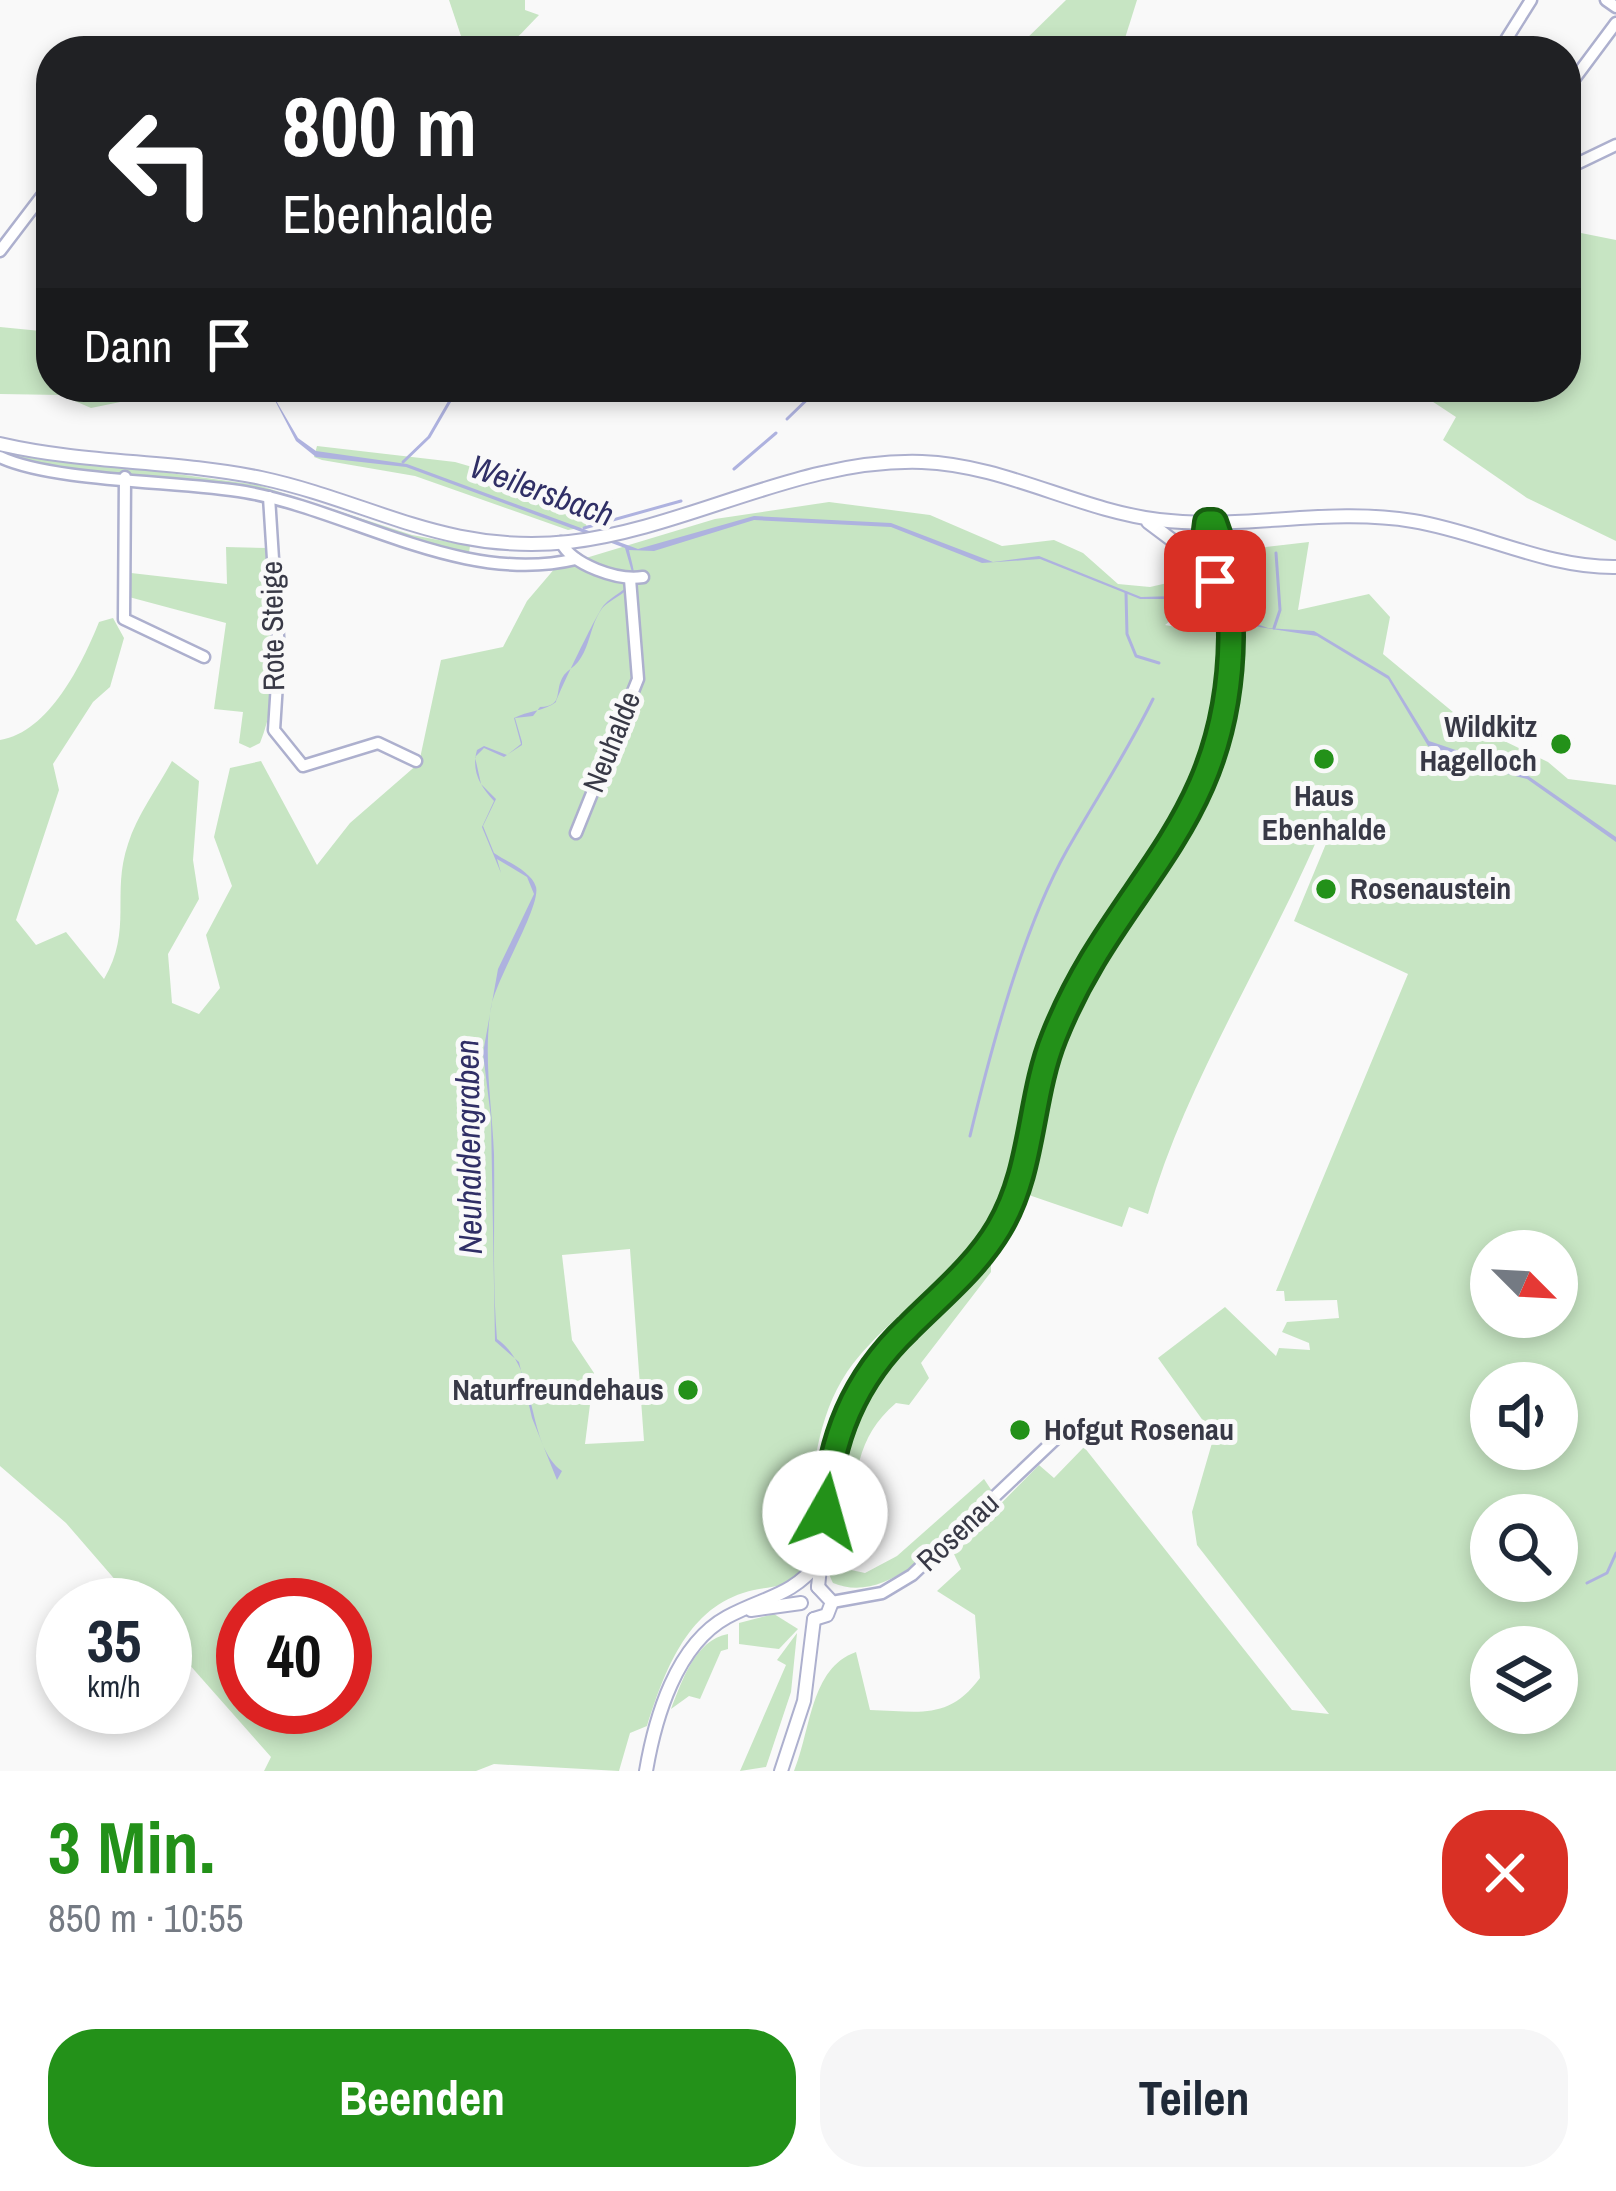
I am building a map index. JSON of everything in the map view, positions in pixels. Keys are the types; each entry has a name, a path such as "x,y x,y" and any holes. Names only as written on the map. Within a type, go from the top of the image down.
{"street":[{"path":"1508,36 1531,0"},
{"path":"1606,0 1616,8"},
{"path":"1581,71 1616,23"},
{"path":"1581,162 1616,145"},
{"path":"0,251 36,204"},
{"path":"0,444 81,459 259,478 449,537 564,542 635,529 833,471 908,462 994,473 1137,517 1172,536 1206,566"},
{"path":"0,457 269,497 430,548 504,561 576,560 564,542"},
{"path":"124,477 124,619 204,657"},
{"name":"Rote Steige","path":"269,497 278,652 274,730 303,766 378,743 416,761"},
{"path":"1137,517 1211,522 1400,519 1563,561 1616,567"},
{"path":"1226,555 1245,521"},
{"path":"814,1618 826,1615 832,1603 818,1587 830,1462 850,1402 884,1353 968,1269 999,1228 1021,1178 1042,1070 1060,1022 1195,804 1223,722 1231,633 1226,555 1211,522"},
{"path":"1211,522 1202,542 1206,566 1219,590 1231,633"},
{"name":"Neuhalde","path":"576,560 636,578 638,679 576,833"},
{"name":"Rosenau","path":"832,1603 882,1593 912,1575 1066,1429"},
{"path":"646,1771 684,1660 710,1629 796,1589 821,1560"},
{"path":"801,1603 807,1590 818,1587"},
{"path":"744,1611 801,1603"},
{"path":"781,1771 804,1700 814,1618 801,1603"}],"green space":[{"path":"449,0 525,0 525,10 539,15 517,36 461,36"},
{"path":"1066,0 1137,0 1126,36 1029,36"},
{"path":"1581,233 1616,240 1616,541 1527,498 1443,440 1456,417 1433,402 1581,402"},
{"path":"0,327 36,331 36,395 0,394"},
{"path":"77,402 120,402 91,408"},
{"path":"317,446 455,462 517,480 580,509 587,527 568,530 415,476 322,460 314,457"},
{"path":"0,450 258,485 412,535 470,546 469,553 212,489 41,467"},
{"path":"829,502 930,515 1002,546 1054,540 1083,553 1118,584 1150,587 1176,581 1197,599 1165,625 1187,629 1205,618 1231,641 1201,790 1060,1022 1021,1178 978,1257 962,1260 887,1327 859,1356 834,1395 818,1444 804,1572 783,1584 723,1602 692,1629 670,1665 647,1726 630,1733 619,1771 494,1764 476,1771 264,1771 271,1757 251,1734 372,1734 372,1578 216,1578 216,1695 192,1668 192,1578 114,1578 66,1523 0,1466 0,740 34,724 48,710 73,676 99,622 113,618 124,638 110,687 93,702 53,764 59,790 16,920 36,945 66,932 104,979 118,944 128,844 172,761 199,781 193,860 199,899 168,954 172,1003 199,1014 220,988 206,935 232,886 214,837 230,768 261,761 317,865 350,823 419,763 441,660 503,647 527,601 556,567 715,519","holes":["630,1249 644,1441 585,1444 594,1373 572,1340 562,1255"]},
{"path":"1309,542 1298,610 1369,594 1390,617 1383,654 1465,722 1548,762 1568,779 1616,785 1616,1771 794,1771 821,1686 841,1660 856,1652 870,1710 931,1710 968,1692 980,1678 975,1615 937,1591 961,1569 953,1552 1039,1465 1054,1478 1084,1447 1292,1710 1329,1714 1197,1545 1192,1512 1214,1436 1158,1358 1225,1307 1276,1356 1279,1348 1310,1350 1309,1343 1282,1332 1287,1322 1339,1318 1337,1300 1285,1301 1284,1291 1276,1291 1408,974 1294,921 1335,822 1326,818 1208,1063 1148,1214 1129,1207 1122,1227 1023,1193 1071,1015 1104,954 1187,826 1215,761 1236,659 1233,586 1261,584 1258,548"},
{"path":"226,547 267,548 274,647 272,697 260,743 250,748 239,743 243,712 214,709 226,623 129,597 131,573 227,584"},
{"path":"991,1256 991,1272 921,1363 929,1378 909,1405 896,1403 870,1434 858,1469 853,1546 845,1552 842,1568 865,1573 897,1556 984,1479 992,1491 941,1543 899,1574 855,1588 833,1583 827,1547 838,1467 864,1397 906,1339"},
{"path":"774,1614 798,1629 779,1649 739,1644 739,1623"},
{"path":"797,1633 791,1692 766,1767 740,1771 786,1665 777,1660"},
{"path":"728,1634 728,1649 721,1651 700,1699 689,1696 671,1709 698,1653"}],"water":[{"path":"276,402 298,438 316,451 407,464 638,549 754,516 891,523 993,562 1039,556 1141,597 1176,596 1268,628 1314,631 1389,676 1429,741 1524,773 1616,837 1616,842 1527,779 1472,765 1428,746 1388,679 1317,636 1253,626 1176,599 1140,599 1040,559 982,563 891,527 754,520 654,551 629,550 634,578 625,548 406,467 316,457 296,441"},
{"path":"633,580 601,610 582,656 571,669 600,610"},
{"path":"571,669 556,702 554,703 556,701 561,681"},
{"path":"481,784 496,799 483,826 494,853 524,872 536,887 532,910 492,1005 498,969 534,894 527,877 497,859 501,873 482,827 494,801"},
{"path":"491,1011 488,1062 494,1154 497,1339 514,1357 495,1341 491,1118 483,1053"},
{"path":"521,1371 527,1387 542,1442 532,1418"},
{"path":"542,1444 562,1471 557,1480"}],"waterway":[{"path":"403,462 429,437 449,402"},
{"path":"787,419 805,402"},
{"path":"734,469 776,433"},
{"name":"Weilersbach","path":"584,528 681,501"},
{"path":"1274,628 1280,610 1276,553"},
{"path":"1126,593 1127,634 1136,656 1159,663"},
{"path":"970,1136 998,1028 1036,915 1067,850 1153,699"},
{"path":"1587,1583 1607,1573 1616,1553"}],"place":[{"name":"Wildkitz Hagelloch","path":"1561,744"},
{"name":"Haus Ebenhalde","path":"1324,759"},
{"name":"Rosenaustein","path":"1326,889"},
{"name":"Naturfreundehaus","path":"688,1390"},
{"name":"Hofgut Rosenau","path":"1020,1430"}],"route":[{"path":"825,1513 833,1450 855,1393 884,1353 968,1269 999,1228 1021,1178 1042,1070 1060,1022 1091,965 1172,848 1202,790 1223,722 1232,617 1226,555 1214,522 1207,522 1203,554 1215,581"}],"water label":[{"name":"Neuhaldengraben","path":"468,1147"}]}
